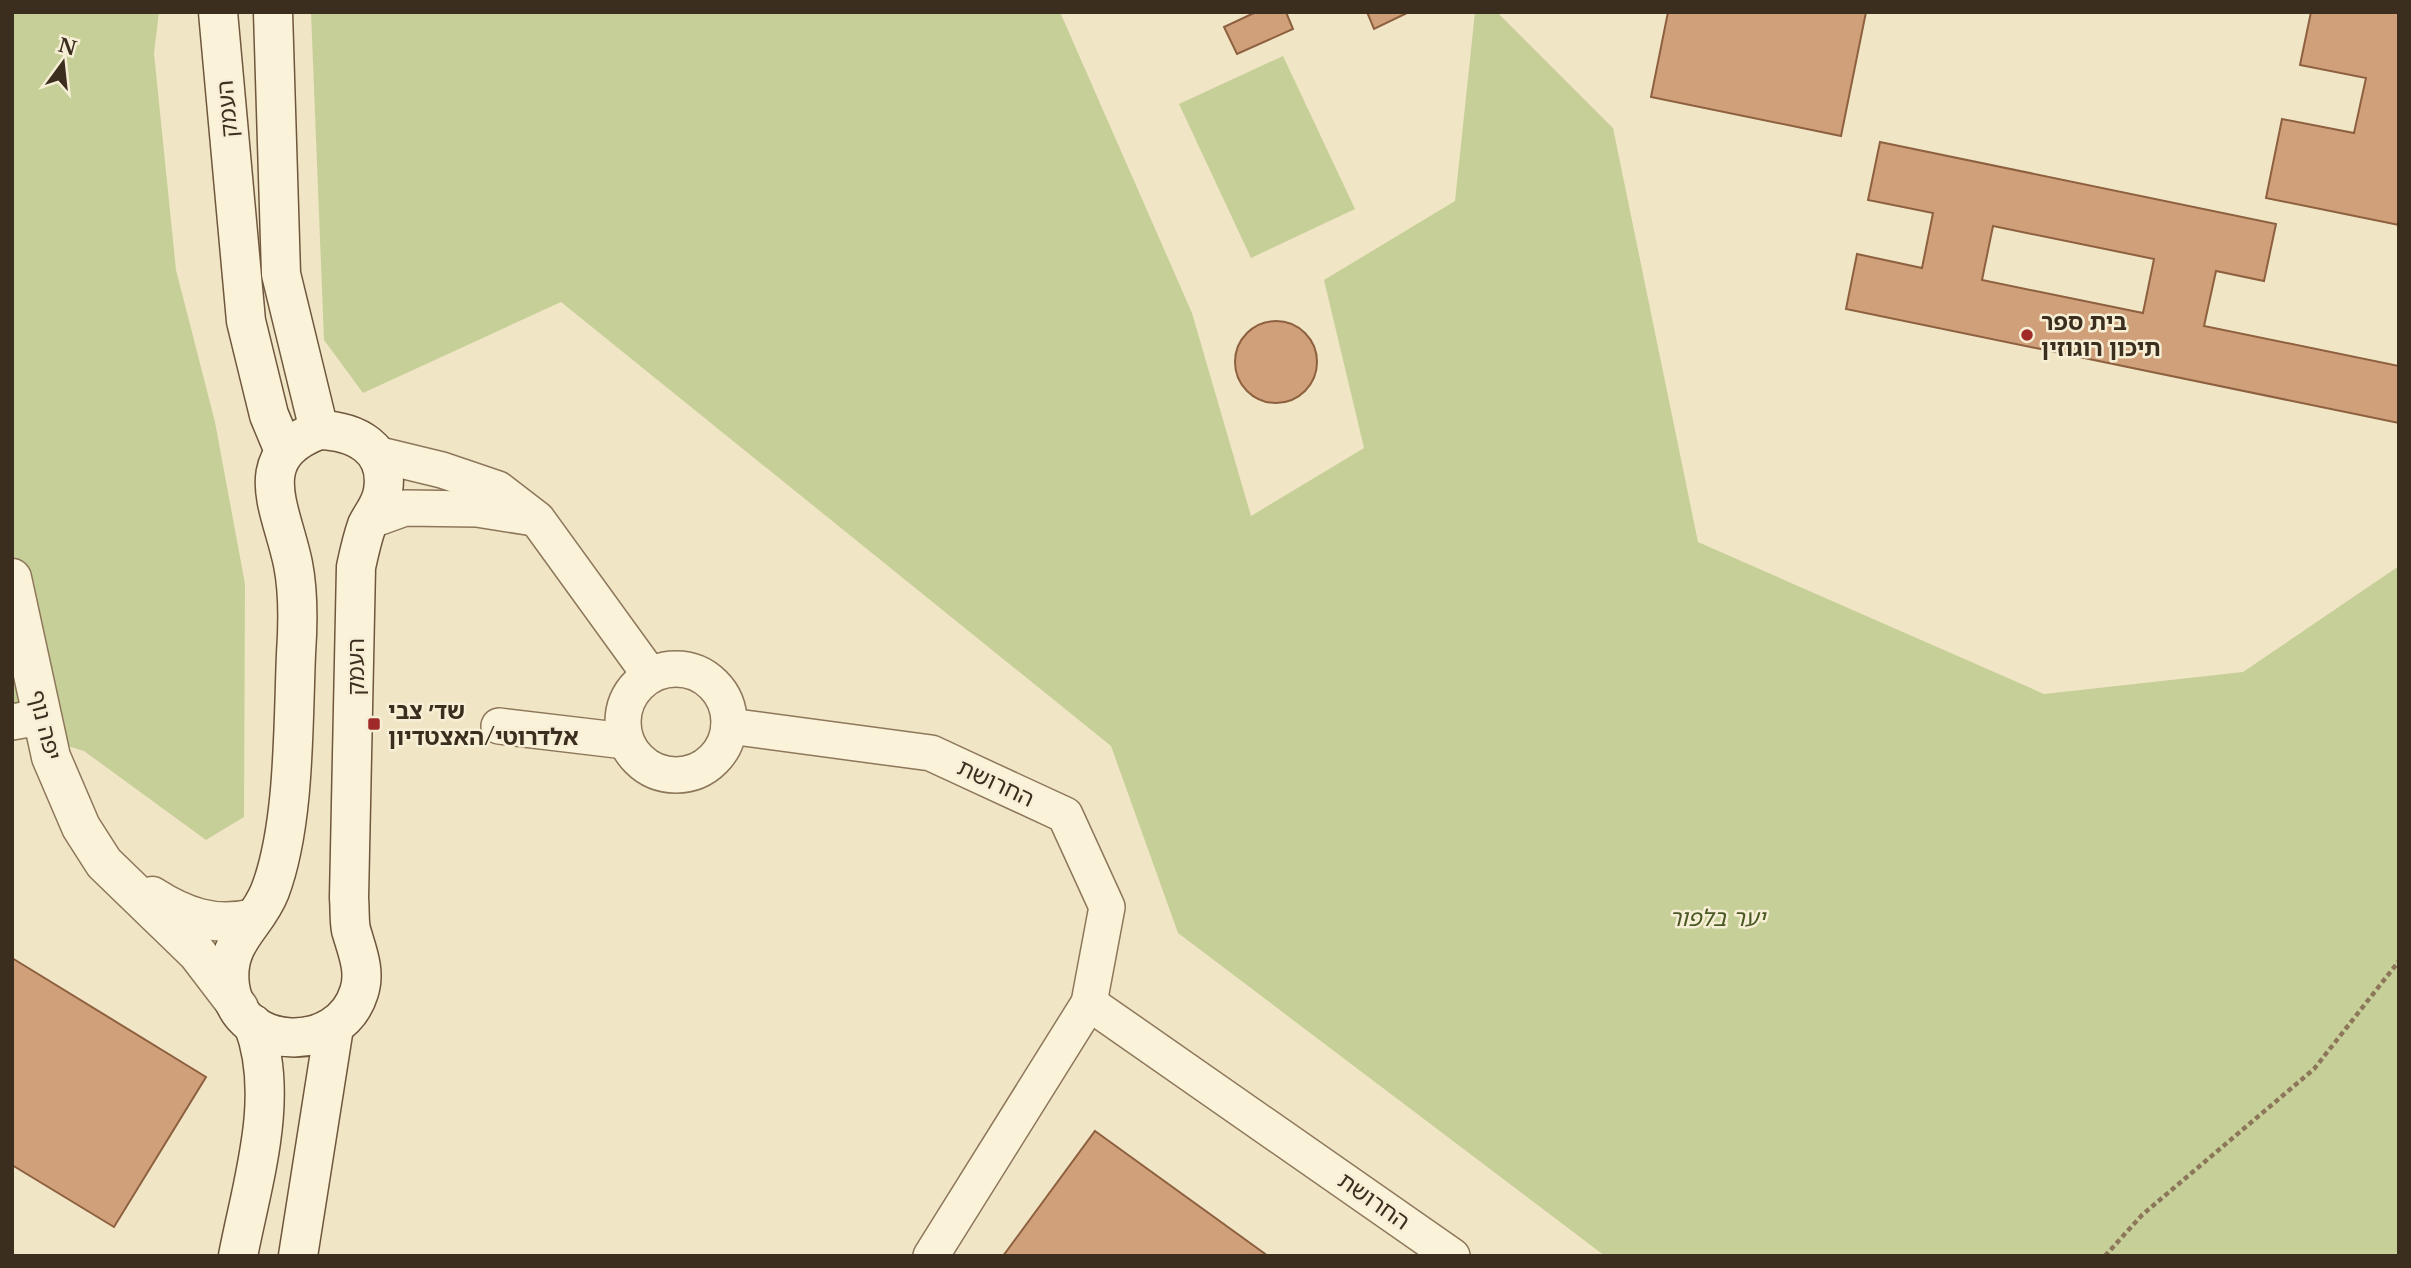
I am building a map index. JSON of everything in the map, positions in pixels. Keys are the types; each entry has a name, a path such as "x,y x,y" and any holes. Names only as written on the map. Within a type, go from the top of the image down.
{"main road":[{"name":"העמק","path":"218,12 246,321 269,415 284,451"},
{"name":"העמק","path":"273,12 281,274 319,430"},
{"path":"238,1256 264,1100 261,1054 246,1016 230,988 230,966 235,945 269,894 279,863 292,762 298,614 294,566 274,486 276,468 284,451 293,442 319,430 349,432 364,441 376,454"},
{"name":"העמק","path":"298,1256 334,1027 350,1012 359,992 362,970 351,928 349,898 356,567 369,521 379,506 384,489 383,471 376,454"},
{"name":"יפה נוף","path":"12,578 26,719 65,794 104,863 197,953 246,1016"},
{"name":"יפה נוף","path":"104,863 179,913 222,922 253,918"},
{"path":"246,1016 272,1035 294,1039 315,1037 334,1027"}],"street":[{"path":"376,454 442,470 498,489 537,519 650,675"},
{"path":"369,521 405,508 477,509 537,519"},
{"path":"682,669 711,682 722,694 728,710 729,726 725,744 715,759 700,770 683,775 665,775 648,768 634,756 625,740 623,711 629,696 650,675 665,670 682,669"},
{"path":"499,726 625,740"},
{"name":"החרושת","path":"729,726 931,753 1065,815 1107,907 1089,1003 931,1256"},
{"name":"החרושת","path":"1089,1003 1452,1256"}],"path":[{"path":"2105,1256 2142,1215 2314,1069 2399,961"}],"green space":[{"path":"12,12 159,12 154,53 176,270 215,422 245,584 244,817 206,840 84,751 12,729"},
{"name":"יער בלפור","path":"311,12 1060,12 1192,313 1251,516 1364,448 1324,280 1455,201 1475,12 1497,12 1613,128 1698,542 2044,694 2243,672 2399,566 2399,1256 1605,1256 1178,933 1111,746 561,302 363,393 324,340"},
{"path":"1283,56 1355,209 1251,258 1179,104"}],"building":[{"path":"1256,12 1286,12 1293,29 1237,54 1224,27"},
{"path":"1367,12 1409,12 1374,29"},
{"path":"1668,12 1866,12 1841,136 1651,97"},
{"path":"2311,12 2399,12 2399,225 2266,198 2282,119 2354,133 2366,78 2300,65"},
{"path":"1880,142 2276,224 2264,281 2216,271 2204,326 2399,366 2399,423 1846,309 1857,254 1922,268 1933,213 1868,200","holes":["1993,226 2154,259 2143,313 1982,280"]},
{"path":"1276,321 1292,324 1305,333 1314,346 1317,362 1314,378 1305,391 1292,400 1276,403 1260,400 1247,391 1238,378 1235,362 1238,346 1247,333 1260,324"},
{"path":"12,958 206,1077 114,1227 12,1165"},
{"path":"1095,1131 1268,1256 1003,1256"}],"place":[{"name":"בית ספר תיכון רוגוזין","path":"2027,335"},
{"name":"שד׳ צבי אלדרוטי/האצטדיון","path":"374,724"}]}
